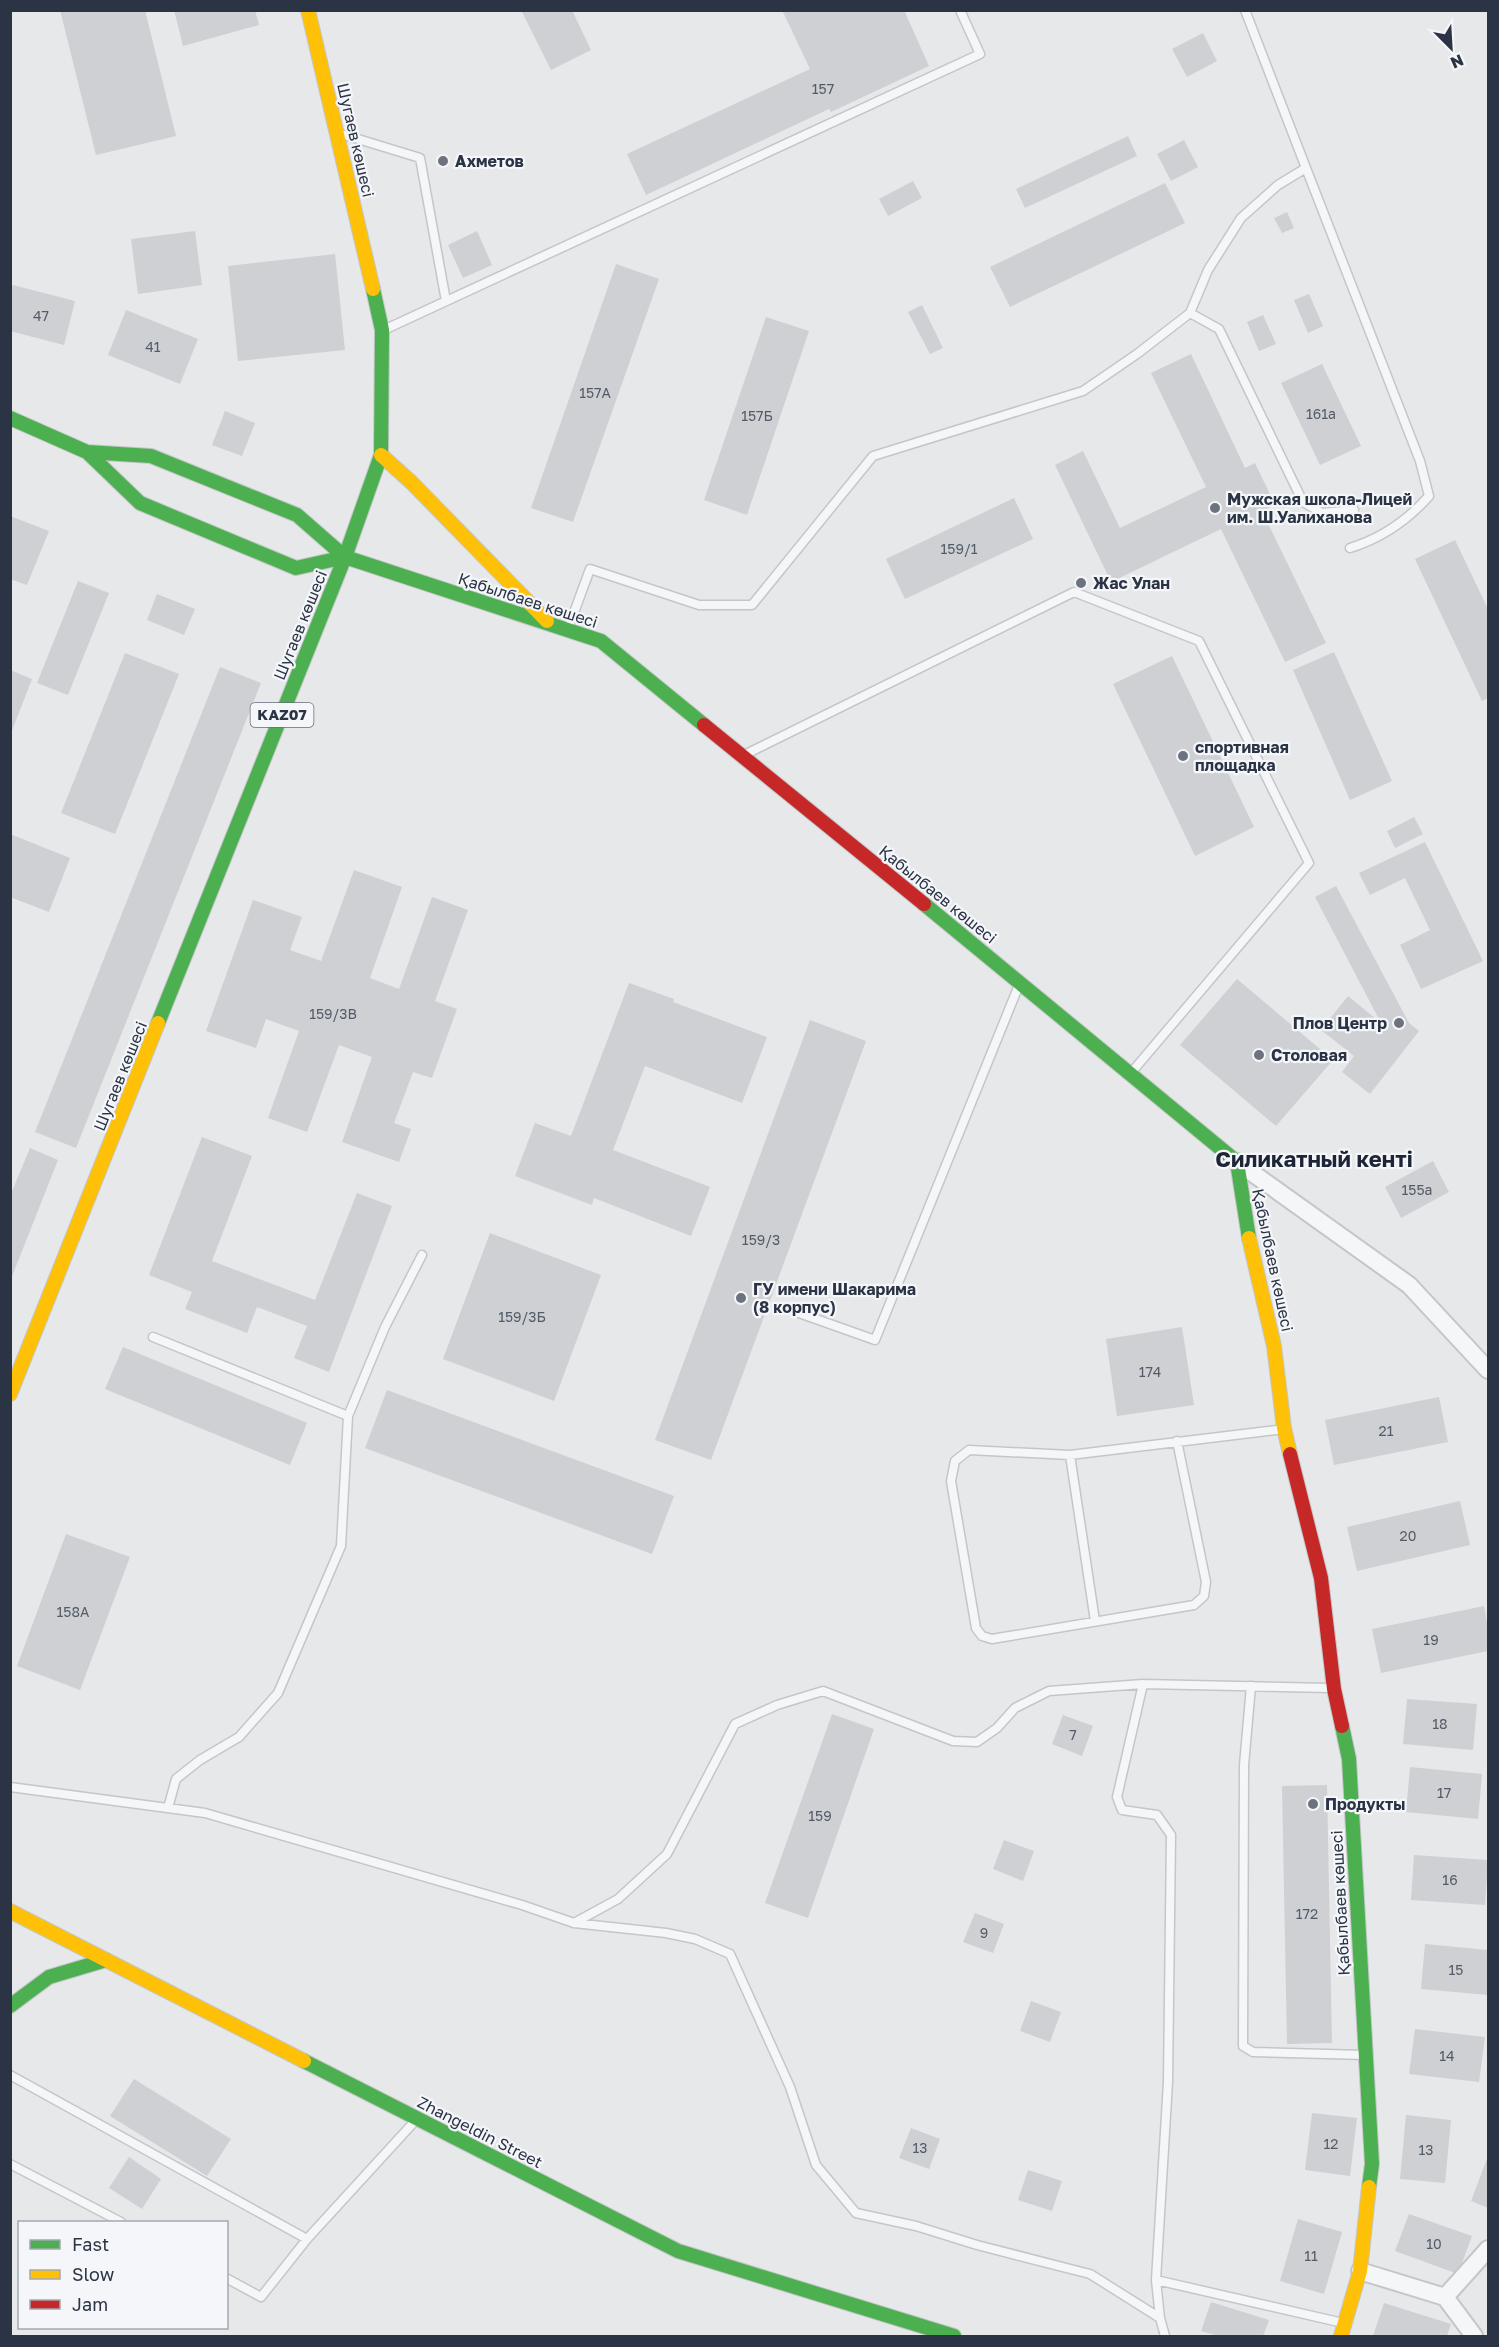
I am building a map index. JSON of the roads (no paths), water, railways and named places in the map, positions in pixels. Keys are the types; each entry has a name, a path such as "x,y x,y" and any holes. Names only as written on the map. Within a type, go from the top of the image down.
{"main road":[{"name":"Шугаев көшесі","path":"10,1394 345,557 381,455 382,330 308,10"},
{"name":"Қабылбаев көшесі","path":"10,418 87,452 140,503 296,568 345,557"},
{"name":"Қабылбаев көшесі","path":"87,452 151,456 297,515 345,557 601,641 1237,1162 1250,1242 1274,1346 1284,1428 1321,1578 1334,1689 1349,1759 1372,2164 1360,2271 1343,2330"},
{"path":"381,455 411,482 550,625"},
{"name":"Zhangeldin Street","path":"10,1911 678,2251 954,2337"},
{"path":"10,2006 49,1977 106,1960"}],"street":[{"path":"1237,1162 1408,1285 1488,1370"},
{"path":"1445,2297 1488,2249"},
{"path":"1360,2271 1445,2297 1474,2337"}],"lane":[{"path":"382,330 980,54 960,10"},
{"path":"1245,10 1420,461 1429,496 1416,511 1392,529 1372,541 1350,548"},
{"path":"337,132 420,158 446,301"},
{"path":"567,630 590,569 699,605 752,605 873,456 1083,391 1137,354 1190,313 1208,270 1241,218 1278,185 1306,168"},
{"path":"1190,313 1219,329 1303,502 1322,513 1354,510"},
{"path":"742,756 1074,592 1199,641 1309,863 1131,1073"},
{"path":"799,1313 875,1340 1020,982"},
{"path":"168,1808 176,1779 200,1760 239,1737 278,1693 342,1546 348,1416 385,1327 422,1256"},
{"path":"153,1336 348,1416"},
{"path":"1178,1441 1206,1582 1204,1596 1194,1605 992,1639 982,1636 976,1628 951,1482 955,1461 969,1450 1070,1455 1178,1441 1284,1428"},
{"path":"1070,1455 1095,1621"},
{"path":"574,1923 618,1899 667,1854 735,1724 777,1705 823,1691 953,1742 977,1742 998,1728 1015,1708 1049,1691 1143,1684 1334,1689"},
{"path":"1143,1684 1117,1797 1122,1810 1157,1815 1172,1835 1168,2082 1156,2280 1160,2318 1165,2337"},
{"path":"1251,1686 1244,1765 1243,2046 1253,2052 1366,2055"},
{"path":"10,1787 205,1813 522,1905 574,1923 676,1935 695,1939 730,1954 790,2087 816,2165 856,2213 916,2226 977,2245 1090,2274 1160,2318"},
{"path":"10,2075 307,2239"},
{"path":"228,2279 261,2297 307,2239 417,2119"},
{"path":"10,2164 117,2221"},
{"path":"1156,2280 1343,2330"}],"place":[{"name":"Ахметов","path":"443,161"},
{"name":"Мужская школа-Лицей им. Ш.Уалиханова","path":"1215,508"},
{"name":"Жас Улан","path":"1081,583"},
{"name":"спортивная площадка","path":"1183,756"},
{"name":"Плов Центр","path":"1399,1023"},
{"name":"Столовая","path":"1259,1055"},
{"name":"ГУ имени Шакарима (8 корпус)","path":"741,1298"},
{"name":"Продукты","path":"1313,1804"}],"district":[{"name":"Силикатный кенті","path":"1314,1159"}]}
